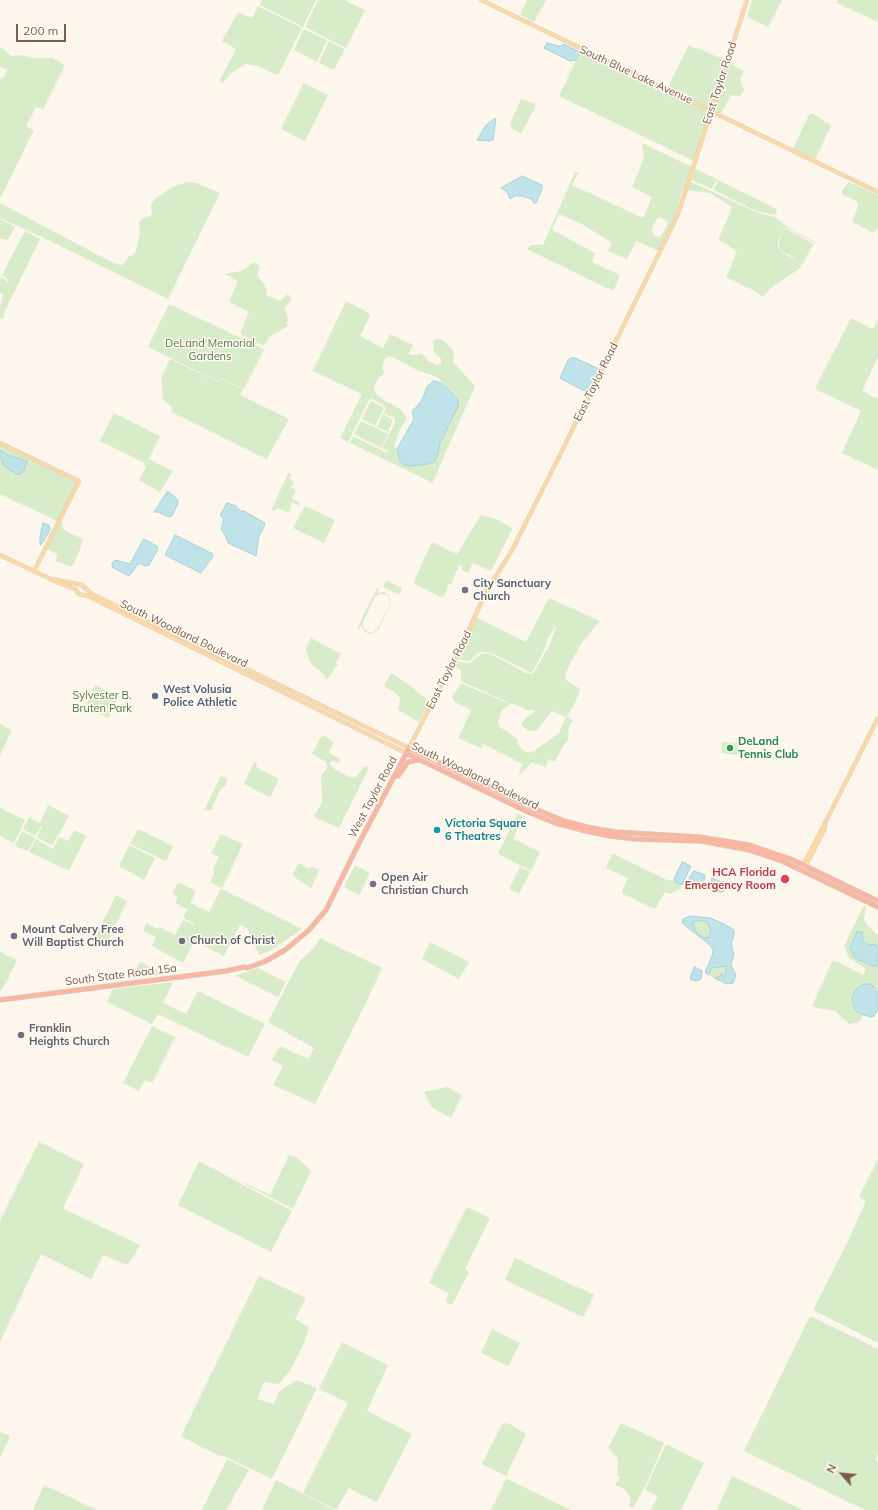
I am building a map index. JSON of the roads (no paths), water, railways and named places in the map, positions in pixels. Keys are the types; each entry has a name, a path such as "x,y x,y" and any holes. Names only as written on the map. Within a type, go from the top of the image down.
{"highway":[{"name":"West Taylor Road","path":"336,889 375,818 390,788 390,784 410,748"},
{"name":"South Woodland Boulevard","path":"410,748 557,818 595,831 626,838 730,844"},
{"name":"West Taylor Road","path":"343,877 344,872 398,776 407,754"},
{"name":"South Woodland Boulevard","path":"407,754 549,821 586,832 603,830 635,834 700,837 730,844 765,854 878,907"},
{"path":"398,776 408,762 416,760 422,761"},
{"path":"471,784 477,785 481,783"},
{"path":"479,788 488,786"},
{"path":"549,821 557,818"},
{"path":"730,844 749,845 776,854 805,866 878,901"},
{"name":"South State Road 15a","path":"0,1000 226,971 251,966 266,961 287,949 309,930 326,910 336,889"},
{"path":"853,895 863,893"},
{"name":"South State Road 15a","path":"244,967 270,956 289,944 304,931 327,906"},
{"path":"287,949 304,934 304,931"},
{"path":"251,966 270,956"}],"main road":[{"name":"South Blue Lake Avenue","path":"481,0 878,192"},
{"name":"East Taylor Road","path":"410,748 466,636 486,592 511,552 560,457 678,214 747,0"},
{"path":"0,443 79,481 34,571"},
{"name":"South Woodland Boulevard","path":"0,555 58,583 74,589 79,594 84,595 242,672 256,673 410,748"},
{"name":"South Woodland Boulevard","path":"52,579 82,585 92,594 407,754"},
{"path":"74,589 79,584"},
{"path":"84,595 88,589"},
{"path":"803,871 805,862 878,718"}],"water":[{"path":"547,43 558,46 563,44 580,52 576,60 570,61 544,48"},
{"path":"496,119 493,140 477,140 486,125"},
{"path":"522,176 542,185 542,189 536,203 534,203 531,199 522,196 515,196 510,199 507,192 501,188"},
{"path":"575,358 599,369 588,393 560,378 568,360"},
{"path":"434,381 441,383 449,390 458,400 458,406 440,443 438,454 434,462 411,466 404,465 400,461 397,449 414,419 412,412 422,400 427,387"},
{"path":"0,450 8,455 27,461 24,471 20,474 16,474 3,465"},
{"path":"167,492 178,500 172,516 169,517 158,512 154,512"},
{"path":"227,503 236,506 242,512 244,511 265,523 259,536 256,556 228,543 221,529 224,519 220,515"},
{"path":"43,523 49,525 50,530 40,545 40,537"},
{"path":"175,535 213,554 212,558 201,573 165,555"},
{"path":"143,540 146,540 158,547 149,565 145,566 139,563 129,576 112,567 112,563 115,560 130,564"},
{"path":"682,862 691,866 682,885 674,881 674,879"},
{"path":"694,871 705,875 701,890 687,888 690,876"},
{"path":"712,878 726,884 725,890 722,892 716,892 710,890"},
{"path":"690,916 710,918 734,930 731,944 734,954 731,965 736,975 733,983 727,984 714,978 720,977 721,973 725,976 725,966 712,968 708,975 705,972 713,950 710,945 682,923 683,919","holes":["700,920 708,923 711,931 708,938 697,933 693,925 693,922"]},
{"path":"857,932 863,932 863,941 869,945 875,944 878,947 878,966 872,966 854,957 850,948"},
{"path":"695,967 702,971 701,979 697,981 691,980 690,977"},
{"path":"864,984 871,984 878,992 878,1009 874,1016 871,1017 860,1014 855,1010 853,1003 852,998 854,992"}],"place":[{"name":"City Sanctuary Church","path":"465,590"},
{"name":"West Volusia Police Athletic","path":"155,696"},
{"name":"DeLand Tennis Club","path":"730,748"},
{"name":"Victoria Square 6 Theatres","path":"437,830"},
{"name":"HCA Florida Emergency Room","path":"785,879"},
{"name":"Open Air Christian Church","path":"373,884"},
{"name":"Mount Calvery Free Will Baptist Church","path":"14,936"},
{"name":"Church of Christ","path":"182,941"},
{"name":"Franklin Heights Church","path":"21,1035"}],"park label":[{"name":"DeLand Memorial Gardens","path":"210,350"},
{"name":"Sylvester B. Bruten Park","path":"102,702"}]}
